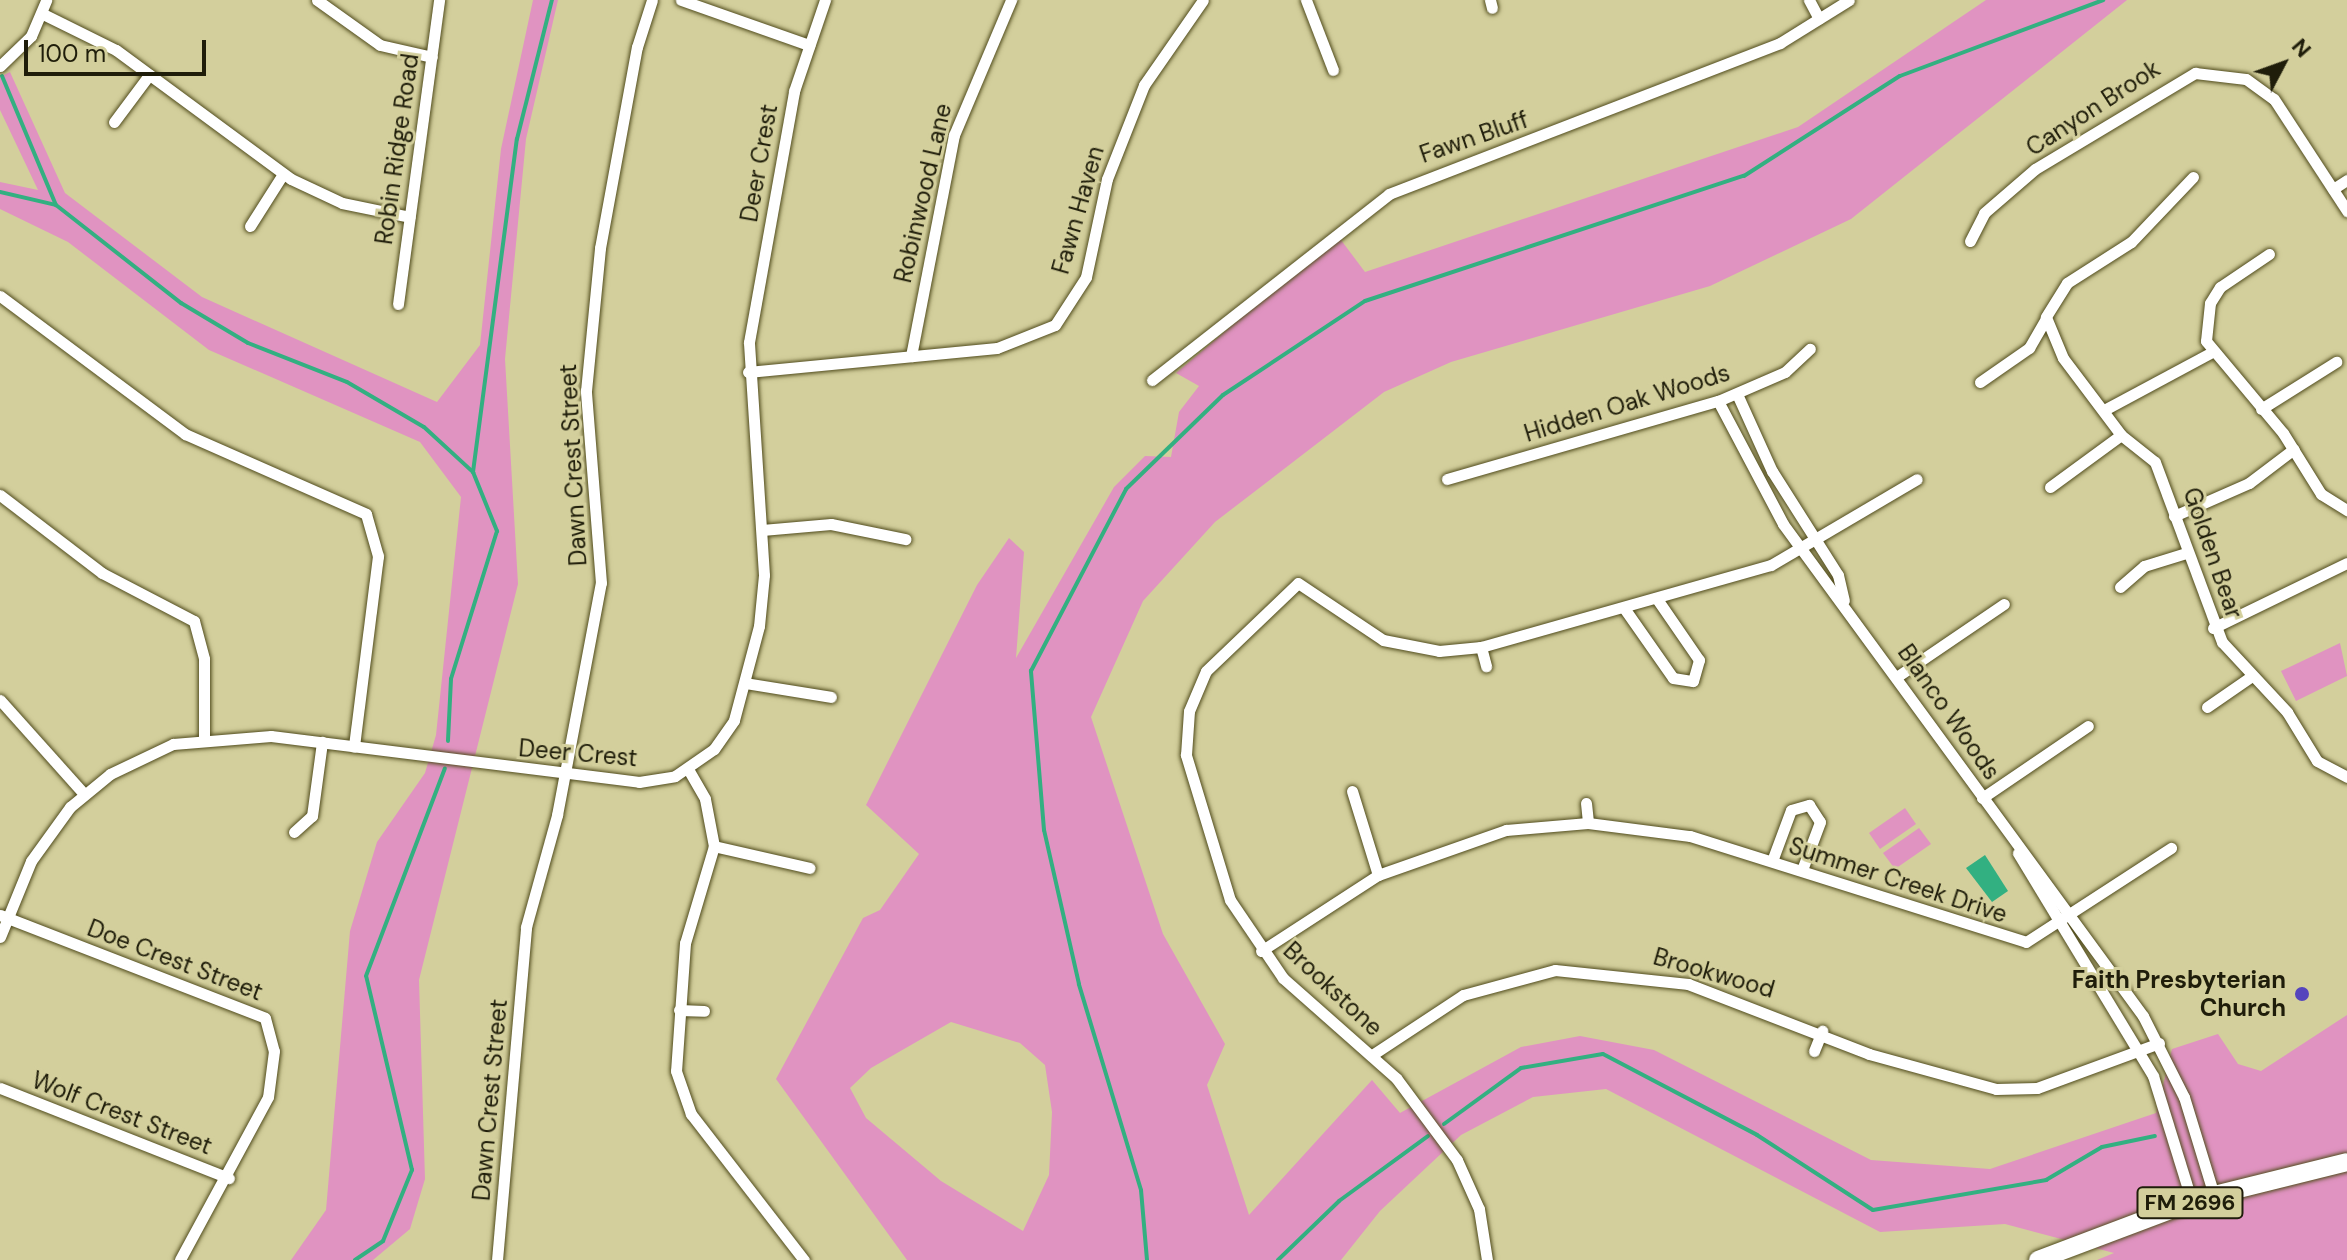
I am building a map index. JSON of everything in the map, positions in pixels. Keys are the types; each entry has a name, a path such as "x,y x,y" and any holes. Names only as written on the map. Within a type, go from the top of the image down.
{"main road":[{"name":"FM 2696","path":"2038,1260 2214,1195 2347,1162"}],"street":[{"path":"0,66 43,14 46,0"},
{"path":"317,0 380,45 432,57"},
{"name":"Robin Ridge Road","path":"398,304 439,0"},
{"name":"Dawn Crest Street","path":"497,1260 526,927 562,776 601,583 586,391 600,248 637,47 652,0"},
{"path":"681,0 809,45"},
{"name":"Deer Crest","path":"0,937 4,916 44,839 84,794 142,756 204,737 322,742 562,776 639,782 688,769 729,730 745,683 763,598 762,530 748,372 794,91 825,0"},
{"name":"Robinwood Lane","path":"911,356 954,135 1011,0"},
{"name":"Fawn Haven","path":"748,372 1019,344 1063,318 1086,277 1107,179 1134,108 1203,0"},
{"path":"1306,0 1333,70"},
{"path":"1809,0 1819,19"},
{"name":"Fawn Bluff","path":"1152,380 1389,194 1752,55 1849,0"},
{"path":"43,14 149,75 283,174 342,203 410,217"},
{"name":"Canyon Brook","path":"1970,241 1984,213 2035,169 2195,73 2221,72 2261,87 2347,211"},
{"path":"114,122 149,75"},
{"path":"250,226 283,174"},
{"path":"1980,382 2029,348 2067,283 2131,242 2193,177"},
{"path":"2333,189 2347,180"},
{"path":"2269,254 2225,282 2210,303 2204,330 2212,352 2294,449 2321,494 2347,510"},
{"path":"0,296 185,434 366,514 378,556 354,746"},
{"name":"Golden Bear","path":"2046,317 2063,358 2121,435 2155,462 2213,628 2249,678 2287,712 2317,761 2347,777"},
{"name":"Hidden Oak Woods","path":"1447,479 1718,401 1785,372 1810,349"},
{"path":"2104,410 2212,352"},
{"path":"2261,409 2336,362"},
{"name":"Blanco Woods","path":"1737,394 1772,471 1817,542 1844,600"},
{"name":"Blanco Woods","path":"1718,401 1802,550 1844,600 1982,798 2016,849 2058,925 2142,1053 2192,1202"},
{"path":"2050,487 2121,435"},
{"path":"2174,516 2249,483 2294,449"},
{"path":"1486,666 1481,647 1657,599 1802,550 1917,479"},
{"path":"0,495 102,573 194,621 204,659 204,737"},
{"path":"762,530 831,524 905,539"},
{"path":"2120,587 2144,566 2186,553"},
{"path":"2213,628 2347,563"},
{"name":"Brookstone","path":"1481,647 1439,651 1383,640 1298,583 1214,659 1193,698 1186,740 1221,874 1261,951 1372,1055 1467,1176 1487,1260"},
{"path":"1624,608 1673,678 1693,681 1699,660 1657,599"},
{"path":"1898,676 2004,604"},
{"path":"2207,707 2249,678"},
{"path":"745,683 831,697"},
{"path":"0,700 84,794"},
{"path":"1982,798 2088,726"},
{"path":"294,832 312,816 322,742"},
{"path":"688,769 705,799 714,846 685,943 676,1071 686,1104 804,1260"},
{"path":"1352,791 1378,875"},
{"path":"1586,803 1588,823"},
{"path":"1772,861 1791,810 1809,805 1820,822 1802,870"},
{"name":"Summer Creek Drive","path":"1261,951 1378,875 1467,839 1588,823 1690,836 2010,940 2026,942 2058,925 2171,848"},
{"path":"714,846 810,868"},
{"name":"Blanco Woods","path":"2016,849 2073,915 2159,1043 2214,1195"},
{"name":"Doe Crest Street","path":"4,916 265,1018 273,1074 229,1178 180,1260"},
{"name":"Brookwood","path":"1372,1055 1463,995 1555,970 1660,977 1822,1031 1869,1054 1996,1089 2037,1088 2142,1053 2159,1043"},
{"path":"679,1010 704,1011"},
{"path":"1814,1051 1822,1031"},
{"name":"Wolf Crest Street","path":"0,1088 229,1178"}],"shaded area":[{"path":"533,0 558,0 526,139 505,359 518,584 419,980 425,1179 410,1229 373,1260 291,1260 326,1210 350,931 377,842 425,773 436,735 461,497 420,442 209,350 68,242 0,209 0,182 38,190 0,110 0,77 10,72 65,193 202,297 437,402 480,345 501,149"},
{"path":"1986,0 2127,0 1851,219 1710,286 1451,362 1384,392 1215,522 1143,601 1091,717 1163,934 1225,1044 1207,1085 1249,1215 1372,1080 1400,1113 1521,1047 1580,1036 1654,1050 1871,1160 1990,1169 2156,1113 2172,1049 2218,1034 2238,1064 2261,1071 2347,1015 2347,1260 2097,1260 2114,1253 2005,1224 1880,1232 1606,1089 1533,1097 1461,1135 1380,1211 1341,1260 907,1260 776,1079 863,918 880,910 919,854 866,805 977,585 1009,538 1024,552 1016,658 1114,487 1145,456 1171,457 1179,412 1199,386 1176,373 1338,236 1365,272 1798,127","holes":["951,1022 1020,1043 1045,1065 1052,1112 1049,1175 1023,1231 941,1181 866,1118 850,1088 871,1068"]},
{"path":"2340,643 2347,676 2296,701 2281,671"},
{"path":"1905,808 1916,824 1880,849 1869,833"},
{"path":"1919,828 1931,844 1895,869 1883,853"},
{"path":"1985,855 2008,891 1992,902 1966,868"}],"waterway":[{"path":"473,472 517,139 552,0"},
{"path":"1147,1260 1141,1190 1079,984 1044,830 1031,671 1126,489 1223,395 1365,301 1744,176 1900,76 2103,0"},
{"path":"2,76 56,205"},
{"path":"0,192 56,205 181,303 248,343 347,382 424,427 473,472 497,531 451,679 448,741"},
{"path":"355,1260 383,1241 412,1170 366,976 445,768"},
{"path":"1444,1124 1521,1068 1603,1054 1757,1135 1873,1210 2046,1180 2102,1147 2155,1136"},
{"path":"1278,1260 1339,1201 1428,1136"}],"place":[{"name":"Faith Presbyterian Church","path":"2302,994"}]}
